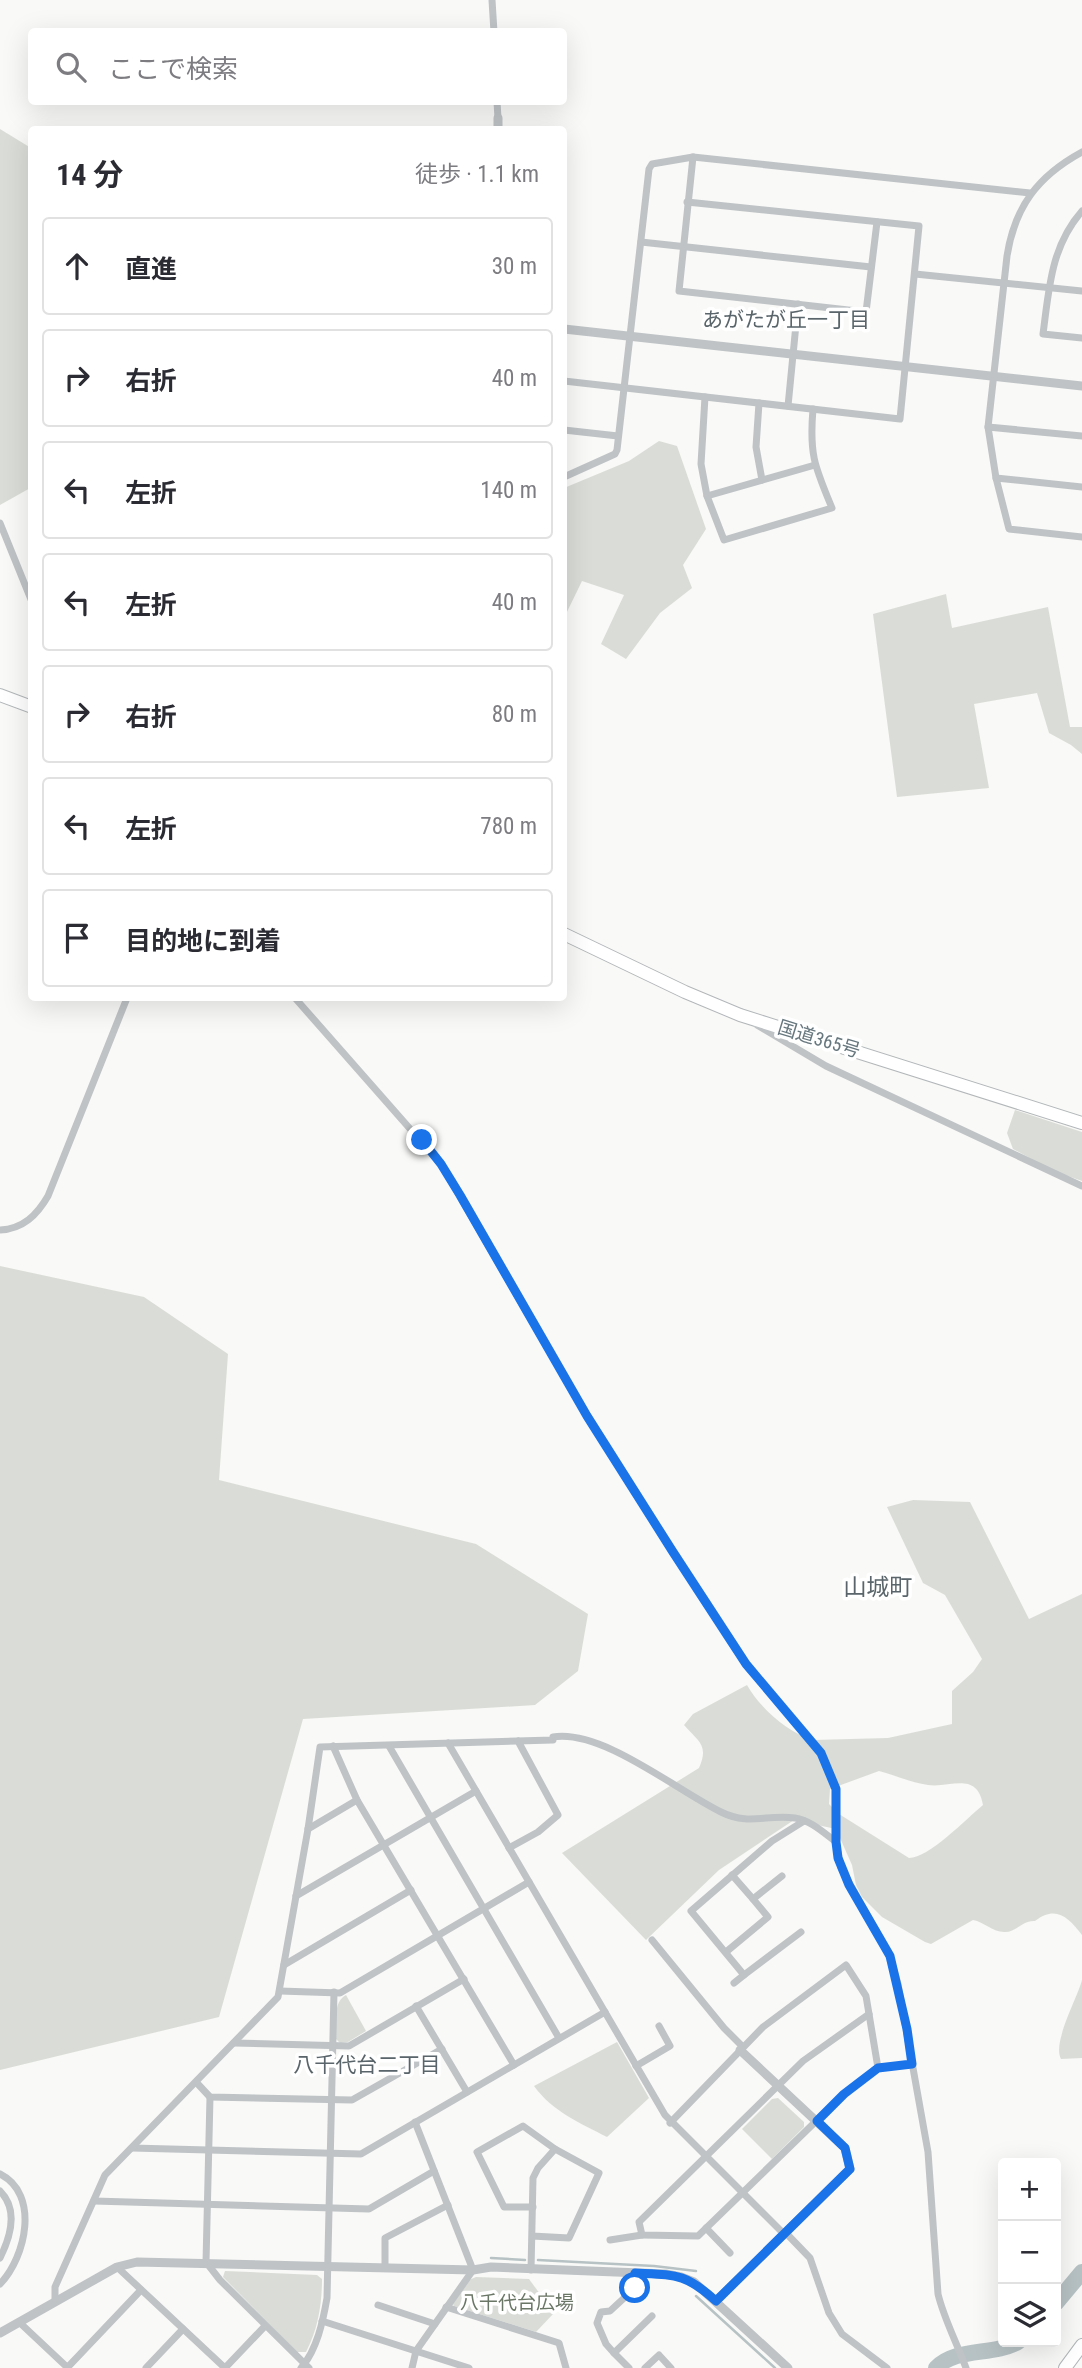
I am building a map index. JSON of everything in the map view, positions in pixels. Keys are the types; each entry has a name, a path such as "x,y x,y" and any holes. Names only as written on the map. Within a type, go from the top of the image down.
{"main road":[{"path":"0,695 28,706"},
{"name":"国道365号","path":"567,935 740,1015 1082,1123"},
{"path":"1065,2368 1082,2344"}],"street":[{"path":"492,0 494,28"},
{"path":"497,105 498,126"},
{"path":"1082,152 1060,166 1030,193 1009,244 988,427 996,478 1009,529 1082,537"},
{"path":"567,476 615,454 649,169 652,164 693,157 1030,193"},
{"path":"693,157 679,291 866,312 877,222"},
{"path":"567,381 900,419 919,226 687,202"},
{"path":"1082,211 1070,225 1053,265 1043,334 1082,338"},
{"path":"641,242 871,267"},
{"path":"915,274 1082,291"},
{"path":"788,406 798,304"},
{"path":"567,329 1082,386"},
{"path":"705,397 701,464 707,496 724,540 832,508 815,466 811,445 813,409"},
{"path":"760,403 756,447 762,480"},
{"path":"988,427 1082,436"},
{"path":"567,430 618,436"},
{"path":"707,496 815,466"},
{"path":"996,478 1082,487"},
{"path":"0,523 28,592"},
{"path":"0,1230 8,1230 25,1223 39,1213 126,1001"},
{"path":"298,1001 441,1164 587,1416 673,1552 746,1664 821,1753 836,1789 838,1858 849,1885 890,1956 907,2029 928,2152 938,2294 965,2367"},
{"path":"740,1015 825,1066 1082,1186"},
{"path":"55,2301 55,2287 105,2175 278,1997 320,1747 553,1740 553,1737 562,1735 623,1754 689,1796 734,1818 796,1818 836,1842"},
{"path":"509,1849 538,1832 558,1815 518,1741"},
{"path":"448,1743 670,2123 810,2258 829,2313 842,2334 887,2368"},
{"path":"332,1746 357,1800 514,2065"},
{"path":"389,1746 559,2038"},
{"path":"296,1896 475,1791"},
{"path":"308,1829 357,1800"},
{"path":"744,1975 691,1911 772,1841 804,1821"},
{"path":"726,1952 768,1917 733,1875"},
{"path":"753,1899 782,1876"},
{"path":"280,1991 340,1993 529,1882"},
{"path":"284,1965 411,1890"},
{"path":"734,1983 801,1932"},
{"path":"652,1940 741,2048 845,2148 850,2169 716,2301"},
{"path":"670,2123 763,2027 846,1965 866,1996 878,2068"},
{"path":"234,2043 349,2046 464,1979"},
{"path":"196,2082 210,2097 206,2262 220,2280 305,2367 315,2344 327,2298 334,1992"},
{"path":"416,2006 467,2092"},
{"path":"131,2148 361,2154 605,2012"},
{"path":"642,2235 639,2222 803,2061 869,2014"},
{"path":"636,2066 670,2046 659,2026"},
{"path":"210,2097 357,2099 442,2049"},
{"path":"610,2240 642,2235 698,2236 844,2094 878,2068 912,2064"},
{"path":"415,2122 473,2270"},
{"path":"532,2236 569,2238 599,2173 555,2149 523,2126 477,2152 504,2207 533,2207"},
{"path":"531,2270 533,2178 555,2149"},
{"path":"94,2201 369,2209 434,2171"},
{"path":"0,2174 19,2191 25,2215 21,2246 8,2275 0,2284"},
{"path":"0,2191 9,2204 12,2222 0,2259"},
{"path":"385,2267 385,2238 448,2205"},
{"path":"706,2228 730,2253"},
{"path":"0,2333 117,2267 146,2261 473,2270 491,2267 635,2273 681,2277 694,2282 788,2368"},
{"path":"117,2267 225,2368 265,2326"},
{"path":"412,2368 416,2351 473,2270"},
{"path":"629,2368 606,2344 597,2323 601,2312 610,2311 635,2288 635,2273"},
{"path":"19,2322 68,2368 141,2290"},
{"path":"378,2305 435,2324"},
{"path":"446,2307 559,2343 566,2368"},
{"path":"614,2353 652,2316"},
{"path":"322,2321 469,2368"},
{"path":"146,2368 183,2329"},
{"path":"645,2368 659,2355 671,2368"}],"green space":[{"path":"0,129 28,146 28,489 0,505"},
{"path":"659,441 677,446 706,529 683,565 692,588 660,613 626,659 601,644 624,595 582,581 567,612 567,487 629,461"},
{"path":"946,594 952,628 1048,607 1070,727 1082,727 1082,754 1049,733 1037,693 974,704 989,788 897,797 873,614"},
{"path":"1015,1110 1082,1132 1082,1181 1054,1171 1013,1149 1007,1133"},
{"path":"0,1266 144,1297 228,1354 219,1480 476,1544 588,1614 578,1671 535,1705 303,1719 219,2017 0,2070"},
{"path":"913,1500 970,1502 1029,1619 1082,1594 1082,1935 1067,1918 1049,1914 1008,1932 1000,1932 973,1920 931,1944 925,1942 882,1917 862,1897 836,1829 794,1820 719,1870 646,1940 562,1853 699,1768 703,1749 684,1725 693,1714 747,1685 775,1718 794,1732 813,1740 888,1738 952,1724 952,1691 973,1672 982,1659 945,1595 923,1583 887,1507","holes":["879,1771 928,1785 969,1785 980,1795 983,1805 937,1845 927,1852 909,1858 839,1814 829,1804 830,1789"]},
{"path":"1082,1980 1082,2058 1061,2059 1059,2052 1062,2032"},
{"path":"346,1995 366,2031 348,2042 340,2043 336,2039 336,2014 339,2003"},
{"path":"617,2042 649,2098 607,2137 558,2110 534,2086"},
{"path":"778,2098 804,2122 804,2127 772,2159 742,2129 772,2099"},
{"path":"225,2271 317,2275 322,2279 318,2316 306,2352 297,2352 223,2277"},
{"name":"八千代台広場","path":"476,2277 529,2279 554,2313 536,2332 454,2306 469,2280"}],"waterway":[{"path":"491,2258 525,2260"},
{"path":"538,2260 696,2271"},
{"path":"1061,2297 1082,2272"},
{"path":"696,2296 775,2368"},
{"path":"936,2368 954,2357 1004,2347"}],"district":[{"name":"あがたが丘一丁目","path":"786,320"},
{"name":"山城町","path":"878,1587"},
{"name":"八千代台二丁目","path":"367,2065"}],"route":[{"path":"422,1140 460,1195 587,1416 673,1552 746,1664 821,1753 836,1789 836,1842 841,1868 890,1956 907,2029 912,2064 878,2068 844,2094 817,2121 845,2148 850,2169 716,2301 694,2282 666,2274 635,2273 635,2288"}]}
